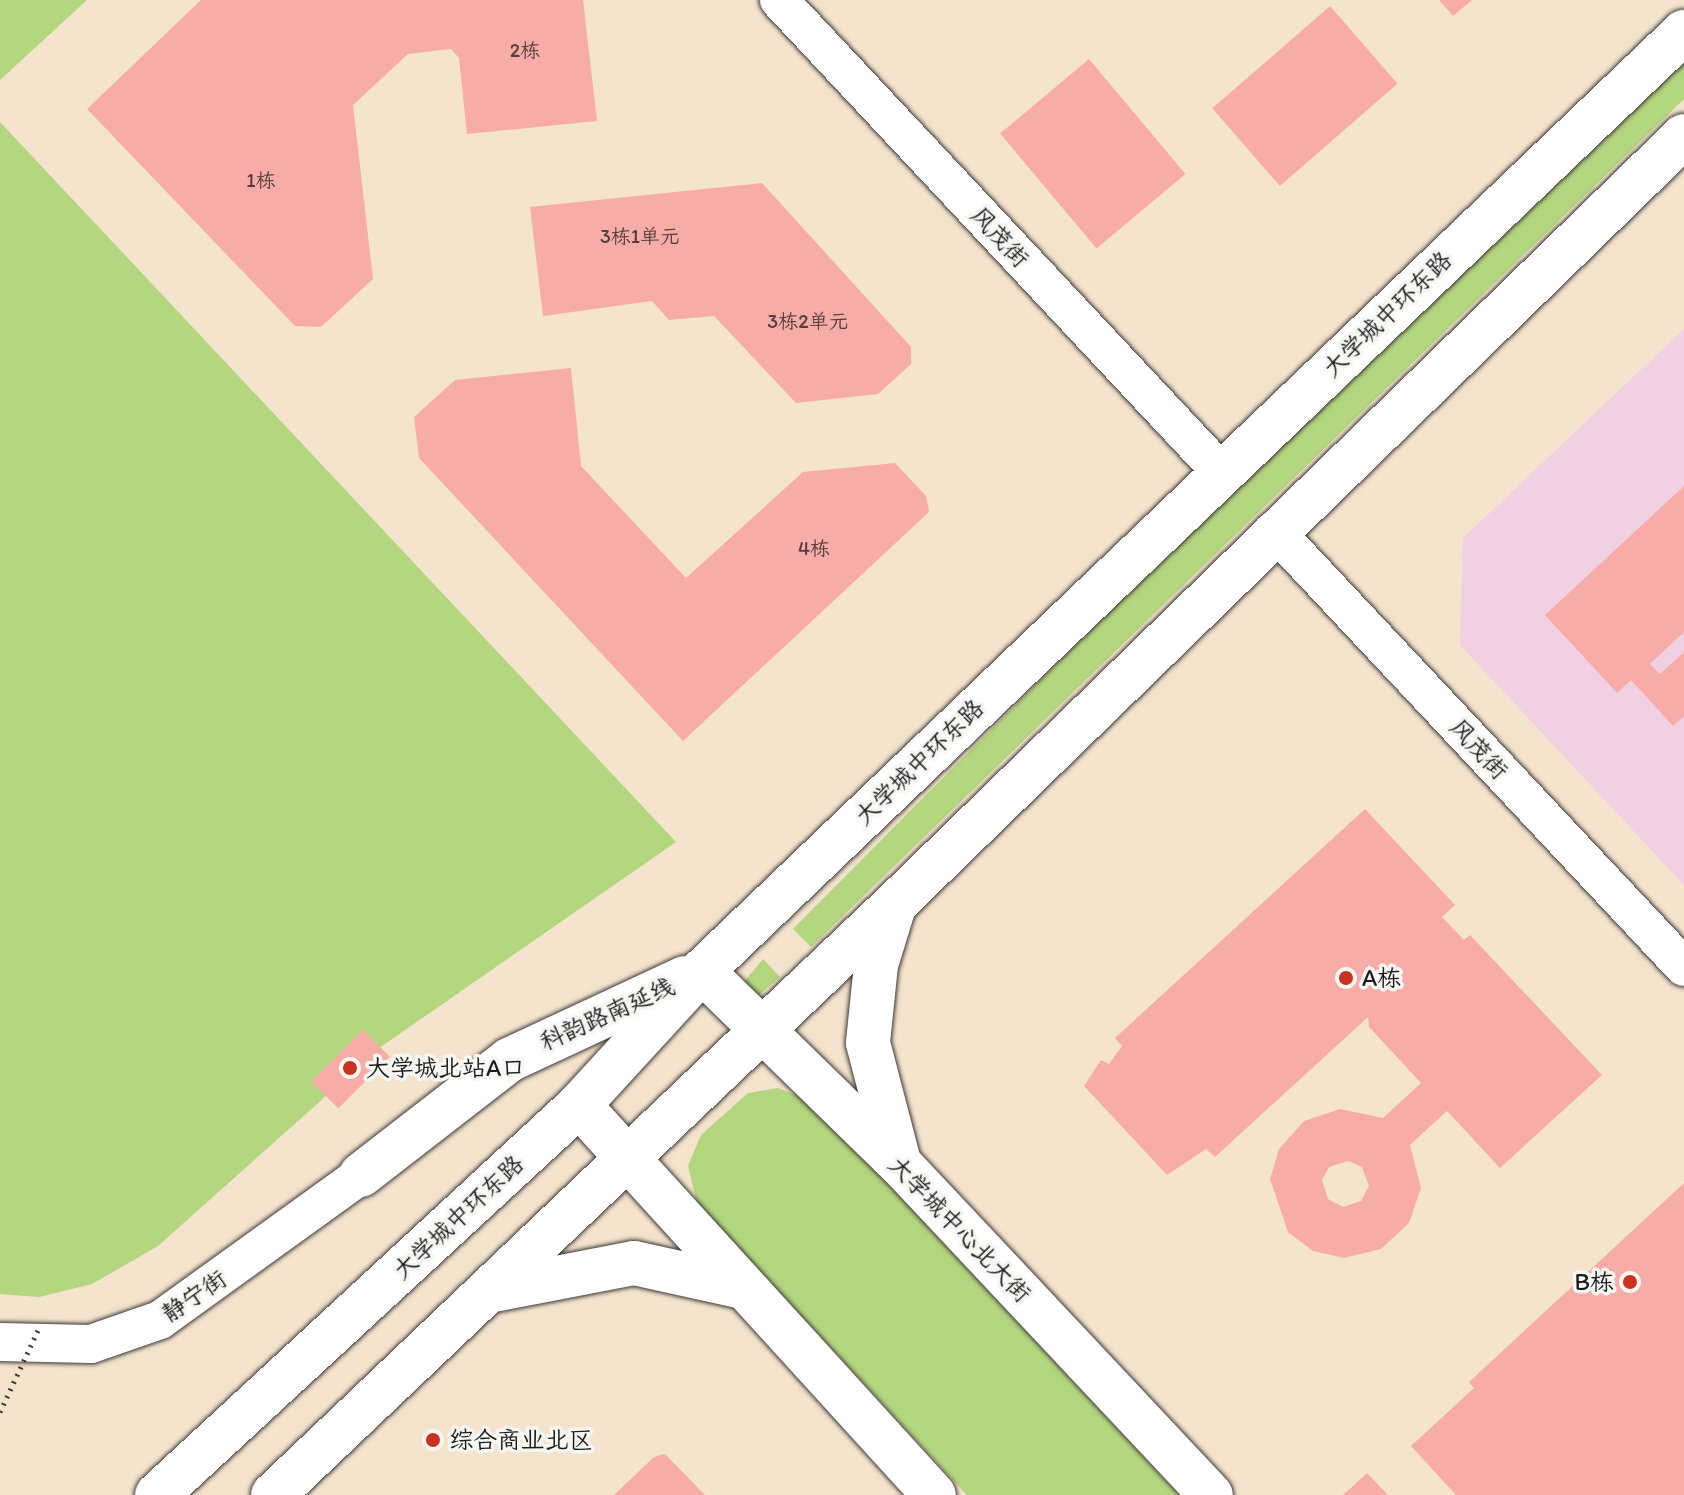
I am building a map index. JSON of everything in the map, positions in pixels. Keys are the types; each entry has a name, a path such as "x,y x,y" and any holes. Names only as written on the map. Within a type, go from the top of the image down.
{"main road":[{"name":"大学城中环东路","path":"157,1495 579,1105 702,971 1684,32"},
{"path":"273,1495 900,899 1274,530 1684,136"},
{"path":"900,899 876,965 868,1043 900,1164"},
{"name":"大学城中心北大街","path":"702,971 900,1164 1211,1495"},
{"name":"科韵路南延线","path":"361,1175 509,1060 702,971"},
{"path":"579,1105 739,1286 934,1495"},
{"path":"488,1292 634,1263 739,1286"}],"street":[{"name":"风茂街","path":"779,0 1222,473"},
{"name":"风茂街","path":"1274,530 1684,967"},
{"name":"静宁街","path":"24,1339 91,1344 160,1320 361,1175"}],"path":[{"path":"0,1412 24,1339"}],"shaded area":[{"path":"1684,329 1684,885 1460,645 1463,538"}],"green space":[{"path":"0,0 87,0 0,80"},
{"path":"1684,63 1684,99 811,947 793,929 1081,639"},
{"path":"0,122 676,842 382,1046 158,1246 92,1284 39,1297 0,1294"},
{"path":"763,959 780,977 758,996 743,983"},
{"path":"778,1088 811,1101 1179,1495 967,1495 697,1203 688,1166 701,1135 748,1093"}],"building":[{"path":"201,0 583,0 597,121 467,134 459,58 451,49 408,54 353,105 373,279 321,327 295,326 87,109"},
{"path":"1439,0 1472,0 1453,16"},
{"path":"1330,6 1398,84 1280,186 1212,108"},
{"path":"1089,59 1185,174 1097,248 1000,134"},
{"path":"762,183 911,347 911,364 878,394 796,403 714,316 669,320 652,301 543,316 530,207"},
{"path":"571,368 581,466 686,578 803,472 895,463 926,496 929,512 683,741 419,458 414,417 455,380"},
{"path":"1684,486 1684,632 1650,664 1660,674 1684,652 1684,716 1673,726 1631,680 1617,693 1545,615"},
{"name":"A栋","path":"1365,809 1455,905 1442,917 1464,940 1470,935 1602,1075 1500,1168 1447,1111 1410,1145 1421,1188 1409,1223 1381,1249 1344,1258 1313,1251 1288,1232 1270,1179 1279,1149 1304,1121 1340,1109 1383,1118 1421,1083 1369,1027 1368,1017 1215,1157 1206,1149 1167,1175 1084,1086 1101,1060 1109,1064 1122,1046 1115,1038","holes":["1348,1161 1362,1167 1369,1186 1361,1201 1343,1207 1328,1199 1322,1180 1329,1167"]},
{"name":"大学城北站A口","path":"363,1030 390,1057 338,1108 311,1082"},
{"name":"B栋","path":"1684,1183 1684,1495 1456,1495 1411,1446 1474,1388 1469,1382"},
{"path":"665,1454 705,1495 614,1495 654,1457"},
{"path":"1367,1473 1388,1495 1343,1495 1353,1486"}],"place":[{"name":"A栋","path":"1346,978"},
{"name":"大学城北站A口","path":"350,1068"},
{"name":"B栋","path":"1630,1282"},
{"name":"综合商业北区","path":"433,1440"}]}
